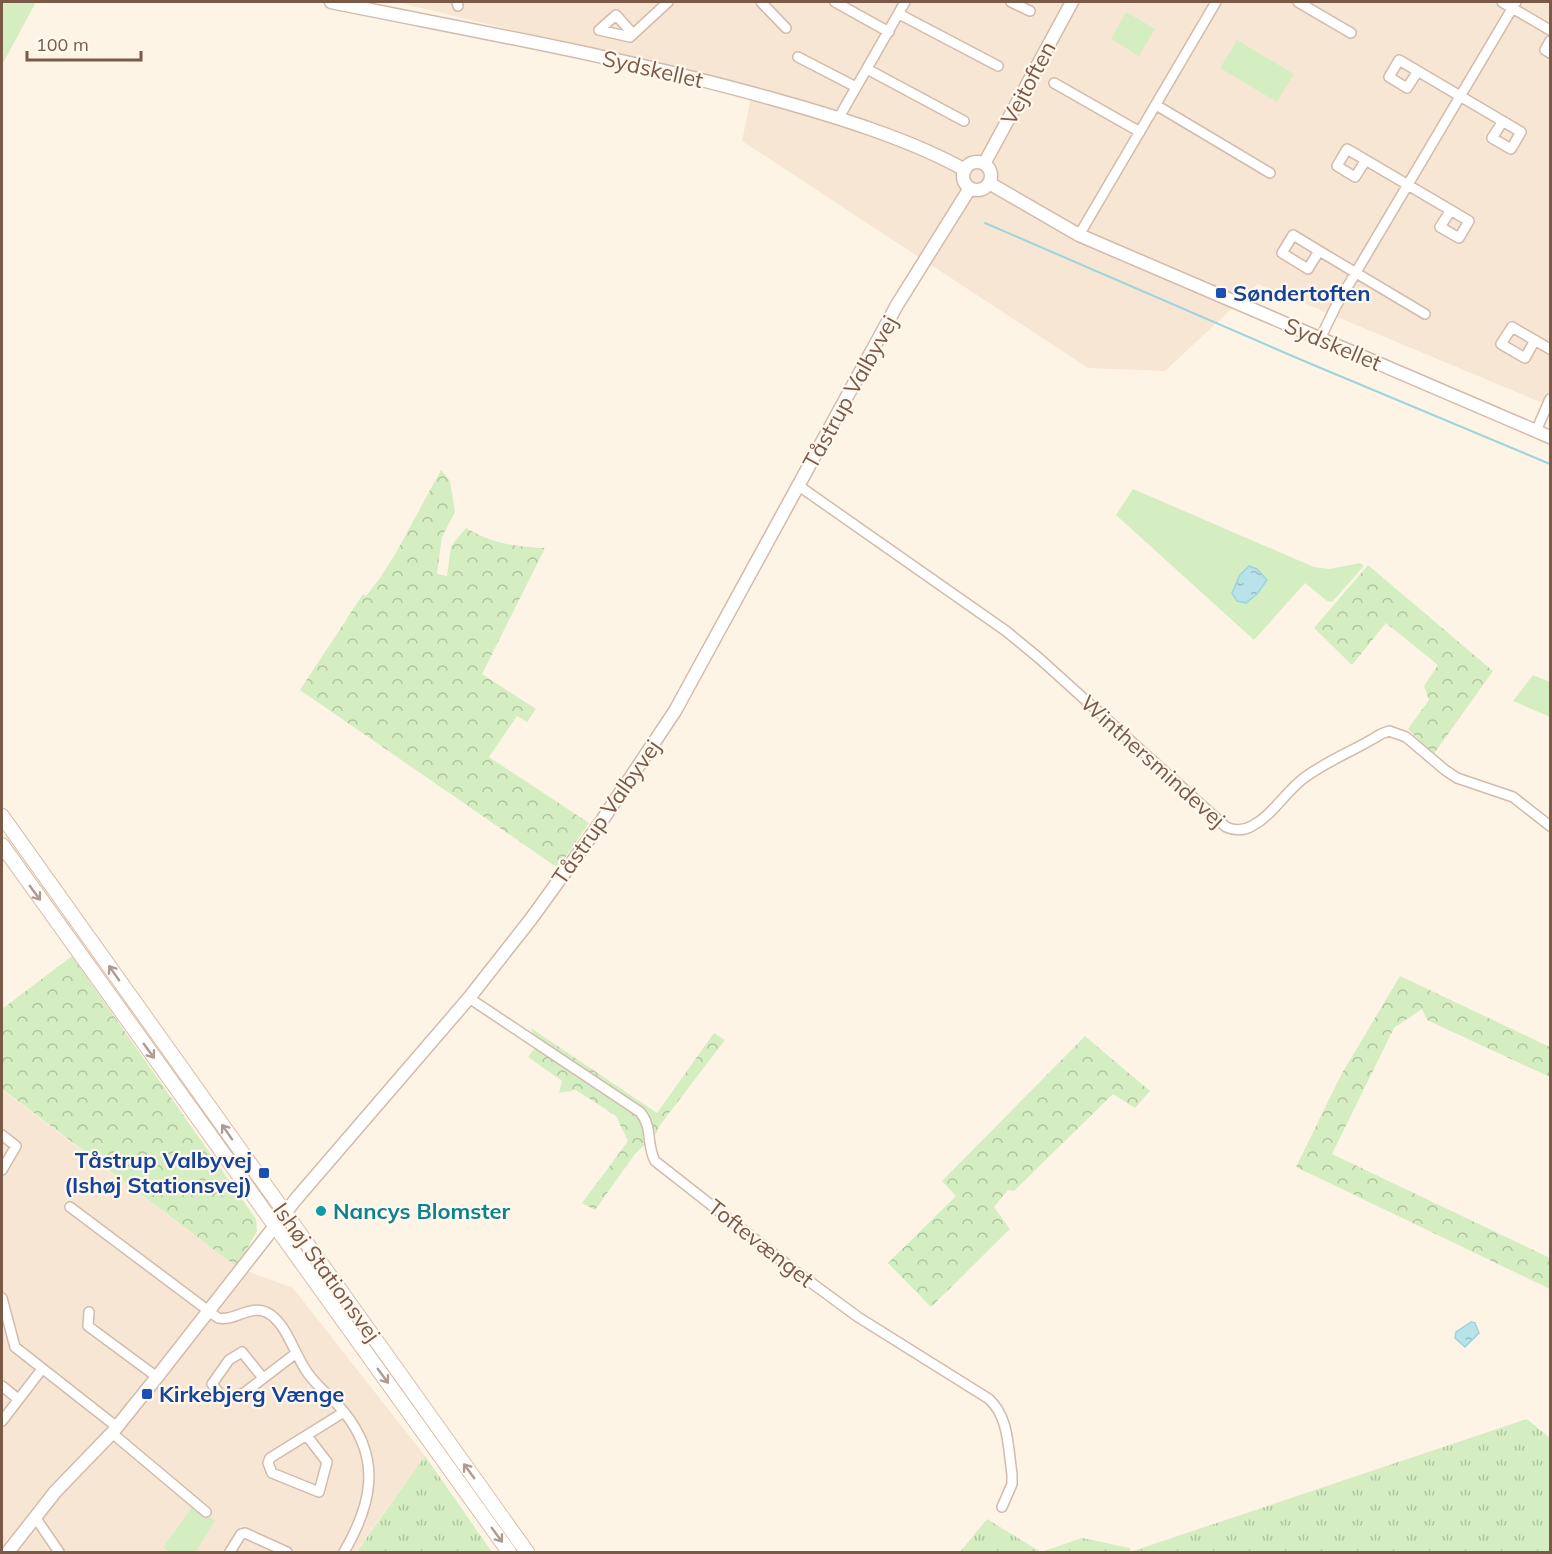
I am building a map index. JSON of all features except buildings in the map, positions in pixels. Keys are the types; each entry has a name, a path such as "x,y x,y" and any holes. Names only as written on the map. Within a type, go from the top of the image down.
{"main road":[{"name":"Ishøj Stationsvej","path":"2,816 527,1552"},
{"name":"Ishøj Stationsvej","path":"2,845 509,1552"}],"street":[{"name":"Sydskellet","path":"331,2 661,69 720,84 838,119 933,154 964,170"},
{"path":"633,34 668,2"},
{"path":"761,2 786,28"},
{"path":"836,2 889,32"},
{"path":"838,119 905,2"},
{"path":"1011,2 1030,11"},
{"name":"Vejtoften","path":"984,164 1072,2"},
{"path":"1080,235 1216,2"},
{"path":"1298,2 1351,33"},
{"path":"1502,2 1515,4 1551,30"},
{"path":"1320,339 1336,306 1515,4"},
{"path":"899,14 998,66"},
{"path":"1551,41 1545,50 1551,53"},
{"path":"798,57 856,87"},
{"path":"867,69 964,121"},
{"path":"1418,71 1503,121"},
{"path":"1054,82 1140,132"},
{"path":"1156,105 1269,173"},
{"path":"1366,160 1450,210"},
{"path":"973,162 984,164 990,170 989,183 983,188 970,188 963,178 964,170 973,162"},
{"name":"Sydskellet","path":"989,183 1080,235 1551,437"},
{"name":"Tåstrup Valbyvej","path":"8,1552 55,1492 114,1430 285,1214 469,998 531,920 599,825 675,711 897,305 970,188"},
{"path":"1319,251 1425,314"},
{"path":"1535,340 1551,349"},
{"path":"1536,431 1551,399"},
{"name":"Winthersmindevej","path":"799,486 1006,631 1233,831 1260,821 1302,780 1318,768 1381,734 1389,732 1406,737 1457,778 1513,797 1551,826"},
{"name":"Toftevænget","path":"469,998 640,1112 646,1119 649,1129 649,1150 655,1161 795,1270 858,1317 989,1399 1002,1416 1012,1474 1012,1484 1002,1508"},
{"path":"2,1135 16,1146 2,1170"},
{"path":"70,1207 218,1318 224,1320 258,1310 267,1312 284,1328 308,1374 344,1412 360,1436 369,1463 369,1491 363,1514 344,1552"},
{"path":"2,1298 15,1347 114,1430 206,1512"},
{"path":"89,1312 88,1326 158,1377"},
{"path":"263,1378 242,1352 229,1360 212,1384 224,1399 244,1393 296,1354"},
{"path":"2,1421 42,1369"},
{"path":"2,1386 18,1399"},
{"path":"307,1436 327,1462 319,1492 272,1473 268,1463 270,1458 344,1412"},
{"path":"35,1517 59,1552"},
{"path":"230,1552 241,1534 245,1533 287,1552"}],"shaded area":[{"path":"396,2 1550,2 1550,406 1258,284 1165,371 1088,368 742,141 753,88"},
{"path":"2,1090 237,1267 293,1288 425,1456 358,1552 2,1552"}],"green space":[{"path":"2,2 36,2 2,65"},
{"path":"1126,12 1155,29 1139,56 1111,39"},
{"path":"1237,40 1294,74 1277,102 1220,68"},
{"path":"441,470 450,481 455,512 442,537 437,574 447,576 451,546 466,528 486,538 504,543 545,548 482,674 536,709 527,722 517,716 489,757 589,823 558,868 300,690 363,594 366,596 380,578"},
{"path":"1133,489 1314,567 1329,569 1360,563 1364,566 1332,602 1327,601 1305,583 1254,640 1116,515"},
{"path":"1368,565 1493,671 1433,755 1408,729 1429,700 1424,686 1438,665 1386,623 1352,665 1314,628"},
{"path":"1533,675 1550,682 1550,717 1513,701"},
{"path":"72,956 256,1219 257,1231 237,1267 2,1089 2,1009"},
{"path":"1400,976 1550,1047 1550,1077 1427,1020 1422,1009 1394,1028 1332,1154 1550,1258 1550,1289 1296,1167 1341,1075"},
{"path":"531,1028 657,1113 714,1033 725,1040 660,1125 656,1134 635,1154 595,1210 582,1203 628,1141 616,1116 576,1090 559,1093 562,1081 528,1057 536,1046"},
{"path":"1085,1036 1150,1091 1135,1108 1113,1094 1014,1191 1008,1190 994,1207 1010,1229 931,1307 888,1263 956,1196 942,1181"},
{"path":"1527,1419 1550,1438 1550,1552 1130,1552"},
{"path":"425,1456 492,1552 358,1552 360,1547"},
{"path":"193,1506 215,1520 196,1552 169,1552 163,1547"},
{"path":"987,1519 1041,1552 960,1552"},
{"path":"1082,1538 1130,1548 1130,1552 1041,1552"}],"water":[{"path":"1249,566 1257,569 1267,580 1257,594 1246,603 1237,601 1232,593 1240,575"},
{"path":"1471,1322 1475,1323 1479,1333 1465,1347 1455,1338 1456,1332"}],"waterway":[{"path":"985,223 1550,464"}],"place":[{"name":"Søndertoften","path":"1221,293"},
{"name":"Tåstrup Valbyvej (Ishøj Stationsvej)","path":"264,1173"},
{"name":"Nancys Blomster","path":"321,1211"},
{"name":"Kirkebjerg Vænge","path":"147,1394"}]}
